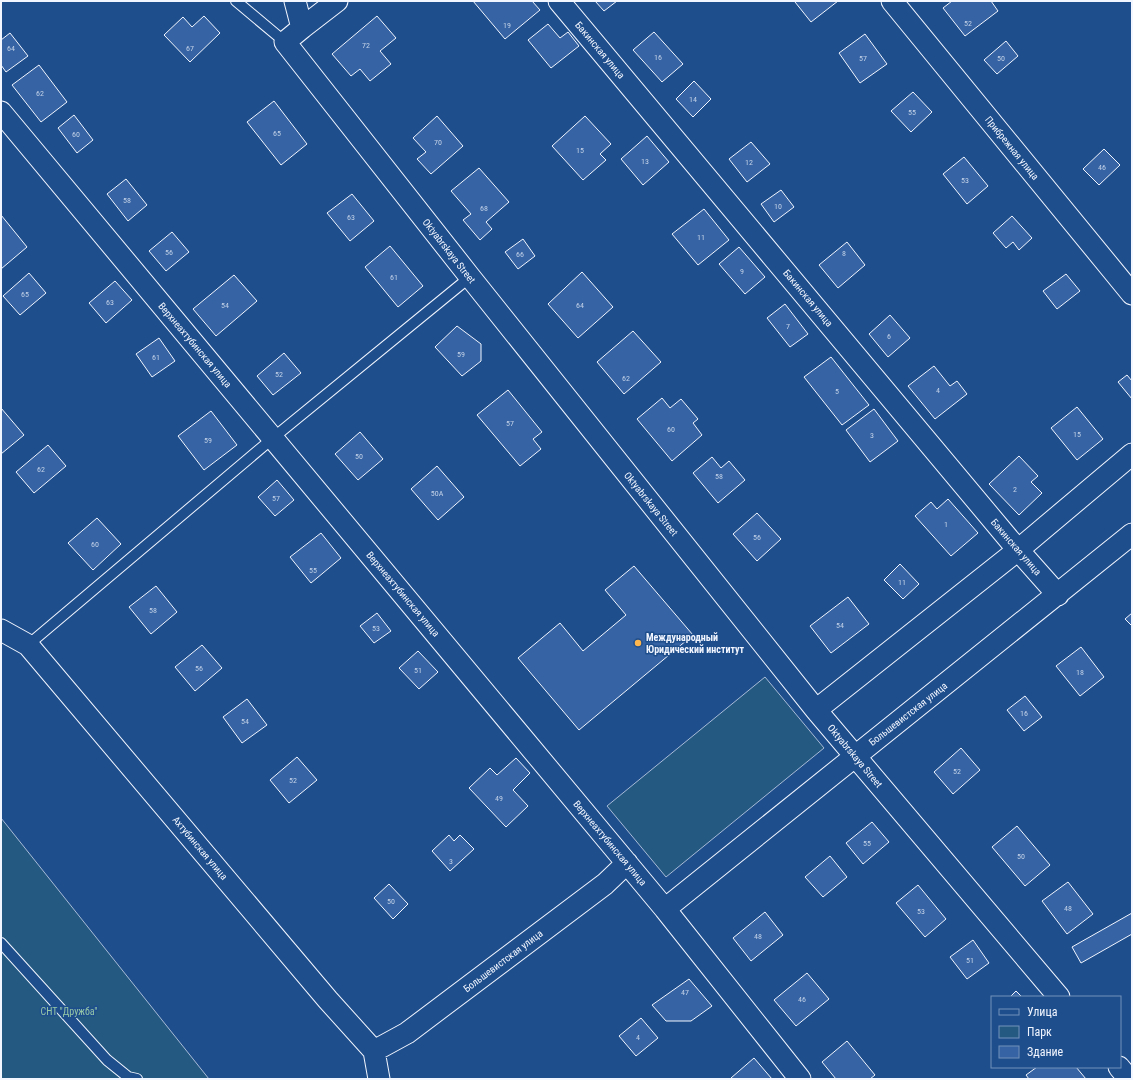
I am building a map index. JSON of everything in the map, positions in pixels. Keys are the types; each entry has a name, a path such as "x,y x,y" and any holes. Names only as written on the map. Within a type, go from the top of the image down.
{"street":[{"path":"295,1 302,28"},
{"path":"285,42 337,1"},
{"name":"Бакинская улица","path":"559,1 1018,550 1058,595"},
{"name":"Прибрежная улица","path":"892,1 1132,294"},
{"name":"Oktyabrskaya Street","path":"285,42 470,277 816,710 1059,996"},
{"name":"Верхнеахтубинская улица","path":"1,112 627,863 800,1079"},
{"path":"816,710 1018,550 1132,454"},
{"name":"Большевистская улица","path":"665,909 1058,595 1132,534"},
{"name":"Ахтубинская улица","path":"1,630 28,645 328,1000 374,1051"},
{"name":"Большевистская улица","path":"374,1051 413,1028 605,884 627,863"},
{"path":"374,1051 379,1079"},
{"path":"1120,1068 1129,1079"}],"lane":[{"path":"236,1 285,42"},
{"path":"28,645 273,438 470,277"},
{"path":"1,943 107,1060 128,1077 137,1079"}],"green space":[{"path":"765,677 824,748 666,877 607,806"},
{"name":"СНТ \"Дружба\"","path":"1,818 209,1079 1,1079"}],"building":[{"path":"473,1 532,1 540,10 505,39"},
{"path":"595,1 617,1 604,11"},
{"path":"838,1 811,22 795,2"},
{"path":"952,1 991,1 998,11 965,36 943,8"},
{"path":"204,16 220,33 190,62 164,35 183,17 192,27"},
{"path":"377,16 396,38 380,51 391,64 370,81 360,69 351,76 332,54"},
{"path":"548,24 560,38 568,32 579,46 551,68 528,40"},
{"path":"654,32 683,64 662,82 633,50"},
{"path":"10,33 28,56 6,72 1,65 1,40"},
{"path":"865,34 887,64 860,83 839,53"},
{"path":"1006,41 1018,56 997,74 984,60"},
{"path":"39,65 67,102 41,122 12,85"},
{"path":"694,81 711,99 693,117 676,99"},
{"path":"913,92 932,112 911,132 891,111"},
{"path":"274,101 307,144 281,165 247,122"},
{"path":"74,115 93,140 77,153 58,128"},
{"path":"437,116 463,146 431,174 417,159 426,152 413,138"},
{"path":"585,116 611,144 600,154 606,160 583,180 552,146"},
{"path":"647,136 669,162 643,185 621,159"},
{"path":"751,142 770,164 747,182 729,159"},
{"path":"1104,149 1120,165 1099,185 1083,169"},
{"path":"964,157 988,186 967,204 943,174"},
{"path":"479,168 509,202 486,222 492,229 480,240 463,220 471,214 451,191"},
{"path":"126,179 147,205 128,221 107,194"},
{"path":"781,190 794,207 774,222 761,204"},
{"path":"352,194 374,221 350,241 327,213"},
{"path":"704,209 729,240 698,265 672,234"},
{"path":"1,215 27,247 1,269"},
{"path":"1012,216 1032,238 1019,250 1013,242 1006,248 993,233"},
{"path":"172,232 189,252 166,271 149,251"},
{"path":"523,239 535,256 518,269 505,252"},
{"path":"847,242 865,265 838,288 819,265"},
{"path":"390,246 423,286 398,307 365,267"},
{"path":"739,247 765,277 745,294 719,264"},
{"path":"582,272 613,307 578,338 548,304"},
{"path":"29,273 46,293 20,315 3,296"},
{"path":"1066,274 1080,291 1057,309 1043,291"},
{"path":"234,275 257,301 216,336 193,309"},
{"path":"115,281 132,300 106,323 89,303"},
{"path":"785,304 808,334 790,347 767,318"},
{"path":"890,315 910,338 888,357 869,334"},
{"path":"457,326 481,344 481,361 462,376 435,347"},
{"path":"633,331 661,362 624,394 597,362"},
{"path":"159,338 175,361 152,377 136,354"},
{"path":"284,353 301,373 273,395 257,376"},
{"path":"831,357 869,405 842,425 804,377"},
{"path":"934,366 950,386 957,381 967,394 935,419 908,386"},
{"path":"1127,375 1132,381 1132,399 1118,382"},
{"path":"508,390 542,432 533,439 541,449 520,466 477,415"},
{"path":"662,398 670,408 681,399 698,419 693,423 702,435 672,461 637,419"},
{"path":"1077,407 1103,439 1077,460 1051,428"},
{"path":"1,408 24,435 1,454"},
{"path":"874,409 898,441 870,462 846,430"},
{"path":"211,411 237,445 204,470 178,436"},
{"path":"360,432 383,459 358,480 335,454"},
{"path":"48,445 66,466 34,493 16,472"},
{"path":"1019,456 1038,476 1031,482 1042,493 1019,515 989,484"},
{"path":"712,457 721,468 729,461 745,480 718,503 693,473"},
{"path":"437,466 464,497 438,520 411,489"},
{"path":"277,480 294,500 275,516 258,497"},
{"path":"948,499 978,533 951,556 915,516 931,502 937,509"},
{"path":"757,513 781,539 757,561 733,534"},
{"path":"97,518 121,544 93,570 68,543"},
{"path":"321,533 341,558 311,583 290,557"},
{"path":"900,564 919,584 903,599 884,580"},
{"name":"Международный Юридический институт","path":"634,566 693,635 579,730 518,658 560,623 583,651 626,615 605,590"},
{"path":"156,586 177,612 151,634 129,607"},
{"path":"848,597 869,624 831,653 810,626"},
{"path":"377,613 391,631 374,643 360,626"},
{"path":"1132,613 1132,626 1125,619"},
{"path":"202,645 222,668 195,691 175,667"},
{"path":"1081,647 1104,677 1080,696 1056,666"},
{"path":"418,651 438,672 419,689 399,668"},
{"path":"1025,696 1042,717 1024,731 1007,710"},
{"path":"247,699 267,725 242,743 223,717"},
{"path":"961,748 980,770 953,794 934,772"},
{"path":"297,757 317,780 289,803 270,780"},
{"path":"516,758 530,773 513,790 528,806 506,827 469,788 490,768 497,775"},
{"path":"872,822 889,842 863,864 846,843"},
{"path":"1017,826 1050,865 1025,886 992,847"},
{"path":"449,835 454,841 460,835 474,849 450,871 432,851"},
{"path":"830,856 847,877 823,897 805,877"},
{"path":"1068,882 1093,914 1067,934 1042,901"},
{"path":"389,884 408,904 393,919 374,898"},
{"path":"918,885 946,919 925,937 896,903"},
{"path":"765,912 783,935 751,961 733,938"},
{"path":"1132,913 1132,934 1081,963 1072,947"},
{"path":"973,940 989,963 967,979 950,957"},
{"path":"807,973 829,999 796,1026 774,1000"},
{"path":"689,979 712,1006 691,1021 666,1021 652,1005"},
{"path":"1016,991 1021,996 1011,996"},
{"path":"641,1018 658,1038 636,1056 619,1036"},
{"path":"847,1041 875,1075 870,1079 836,1079 822,1062"},
{"path":"754,1058 772,1079 731,1079 731,1078"},
{"path":"1036,1068 1077,1068 1086,1079 1029,1079 1026,1075"}],"place":[{"name":"Международный Юридический институт","path":"638,643"}]}
